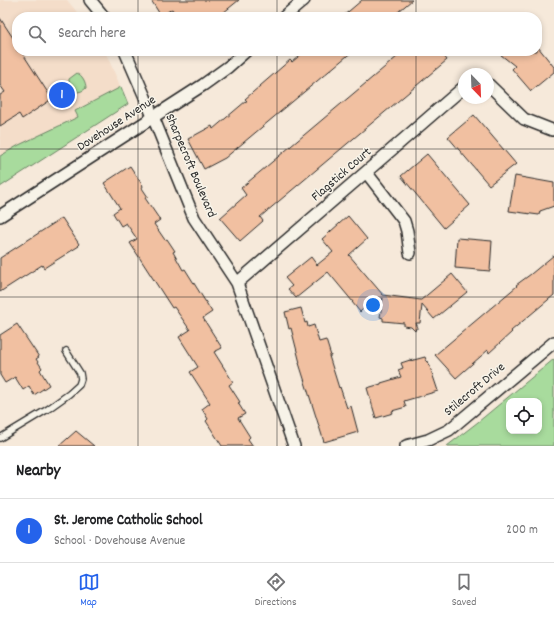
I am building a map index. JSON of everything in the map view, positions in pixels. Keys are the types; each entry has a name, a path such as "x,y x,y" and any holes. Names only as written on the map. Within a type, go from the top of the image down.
{"street":[{"path":"90,0 100,12"},
{"path":"290,12 304,0"},
{"name":"Sharpecroft Boulevard","path":"127,56 194,218 237,283 294,446"},
{"name":"Dovehouse Avenue","path":"0,216 203,85 240,56"},
{"path":"494,90 524,118 552,130"},
{"name":"Flagstick Court","path":"237,283 458,91"},
{"path":"366,172 404,221 410,254"},
{"name":"Stilecroft Drive","path":"406,446 428,440 449,430 554,342"}],"lane":[{"path":"0,438 48,409 79,385 81,379 80,372 66,351"}],"shaded area":[{"path":"0,0 67,0 77,12 12,12 12,56 107,56 128,104 0,187"}],"green space":[{"path":"77,73 81,75 86,88 76,92 69,82 69,79"},
{"path":"121,87 128,104 0,187 0,156 19,145 78,117 75,111"},
{"path":"554,359 554,446 447,446 506,399 506,434 542,434 542,398 507,398"}],"building":[{"path":"151,0 239,0 224,12 174,12 172,9 167,12 158,12"},
{"path":"362,0 412,0 398,12 348,12"},
{"path":"0,18 12,36 12,56 24,56 52,99 22,119 19,114 0,126 0,95 5,92 0,85"},
{"path":"542,52 554,67 554,72 531,91 512,69 515,66 502,56 542,56"},
{"path":"299,56 347,56 225,158 204,169 188,139 212,126 213,129 247,101 245,99 290,60 292,62"},
{"path":"398,56 444,56 447,60 260,217 263,221 240,241 220,218 246,195 241,188"},
{"path":"474,115 516,164 489,185 448,137"},
{"path":"427,154 470,205 444,228 401,176"},
{"path":"130,166 143,186 142,188 148,197 145,198 160,220 154,224 175,251 173,252 183,270 185,269 212,312 203,318 222,348 214,352 233,382 229,385 240,402 238,403 245,414 238,418 250,437 248,439 253,446 222,446 206,421 208,419 202,409 210,403 190,372 198,367 179,337 190,330 174,307 172,308 130,243 137,239 126,223 121,226 113,213 120,208 104,183"},
{"path":"515,176 554,183 554,206 540,211 539,215 509,211"},
{"path":"348,216 367,239 349,255 383,295 421,300 452,274 467,292 434,319 422,305 420,323 416,323 418,328 416,328 415,331 411,327 404,326 404,323 383,321 383,318 380,317 383,298 367,312 364,308 360,312 328,272 296,298 288,289 292,286 285,278 311,257 317,265 333,252 322,239"},
{"path":"62,218 79,246 44,268 42,265 0,292 0,258"},
{"path":"457,238 492,241 490,271 455,268"},
{"path":"554,255 554,295 511,331 512,332 489,353 488,350 456,378 435,355 517,286 516,285"},
{"path":"301,308 305,323 307,322 308,327 314,325 319,342 326,340 331,356 329,356 339,388 340,387 347,408 351,406 358,432 324,442 299,363 291,328 289,329 285,312"},
{"path":"17,324 39,357 36,359 42,368 40,370 49,385 34,395 29,386 23,390 15,377 5,383 0,375 0,335"},
{"path":"425,357 427,362 428,361 438,391 404,401 406,407 376,418 367,388 401,377 398,370 403,368 401,363"},
{"path":"76,431 94,446 59,446"}],"place":[{"name":"St. Jerome Catholic School","path":"62,95"}]}
